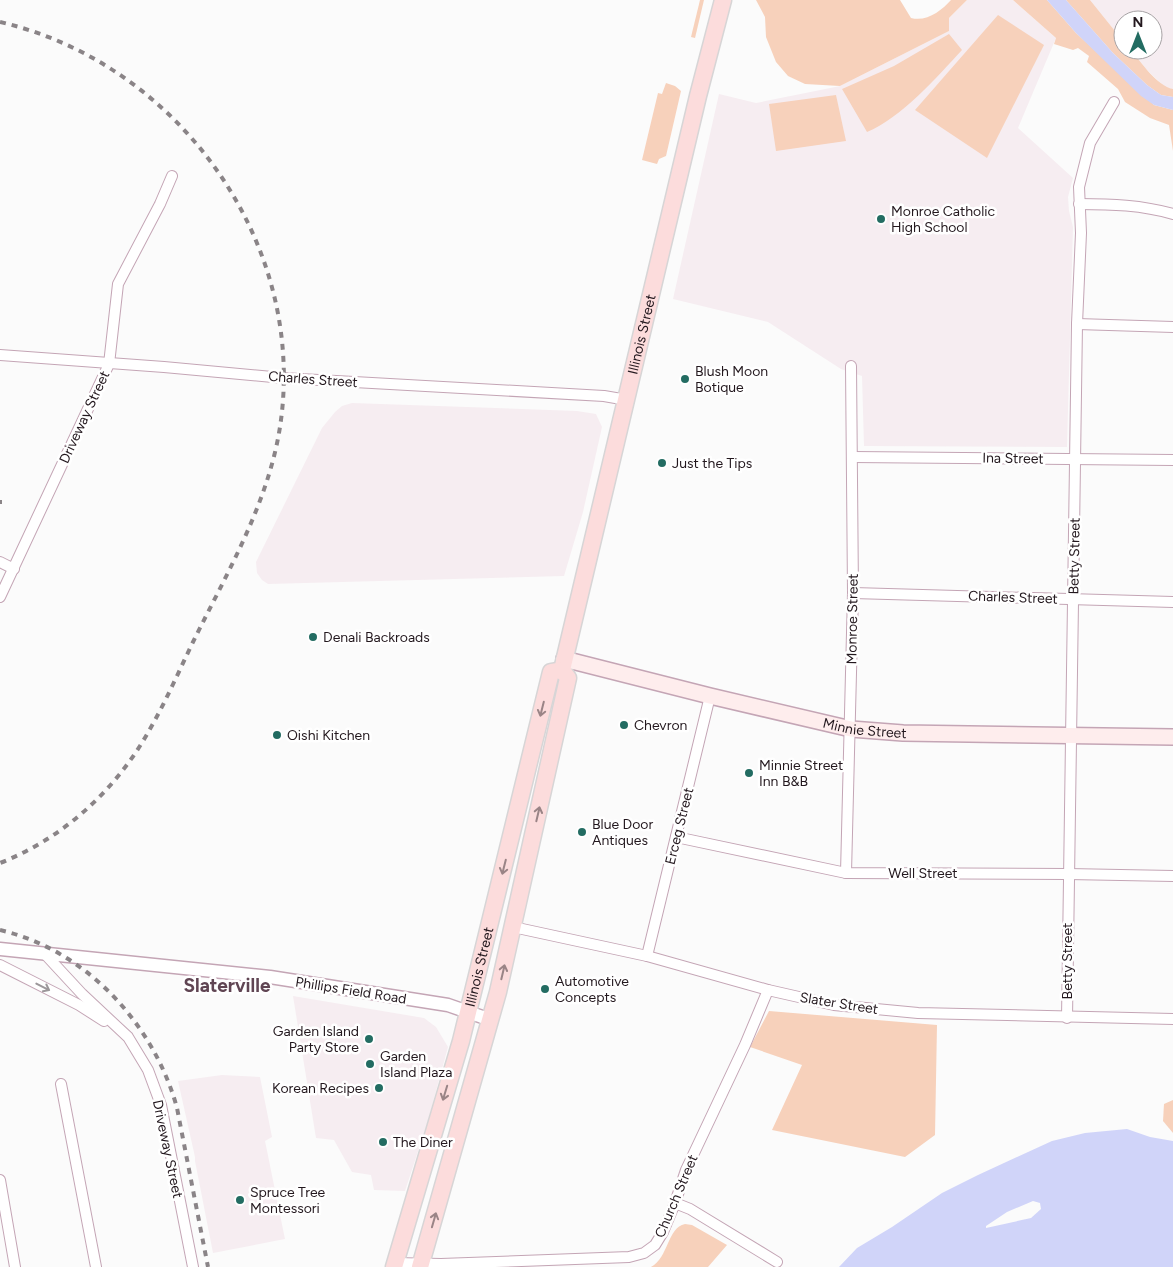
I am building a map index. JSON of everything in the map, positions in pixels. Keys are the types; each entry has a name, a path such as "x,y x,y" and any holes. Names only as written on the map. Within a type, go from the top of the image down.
{"main road":[{"name":"Illinois Street","path":"421,1265 491,1020 568,678 563,664 698,96 723,0"},
{"name":"Illinois Street","path":"394,1265 468,1012 551,672 563,664"},
{"name":"Minnie Street","path":"563,664 851,729 903,733 1173,737"}],"street":[{"name":"Betty Street","path":"1067,1018 1077,324 1081,233 1079,187 1090,143 1114,102"},
{"name":"Driveway Street","path":"0,597 109,364 118,284 160,204 172,176"},
{"path":"1079,204 1136,206 1154,208 1173,214"},
{"path":"1077,324 1173,327"},
{"name":"Charles Street","path":"0,355 314,380 604,396 627,400"},
{"name":"Monroe Street","path":"846,873 853,593 852,366"},
{"name":"Ina Street","path":"853,457 1173,460"},
{"path":"0,562 14,570"},
{"name":"Charles Street","path":"853,593 1173,602"},
{"name":"Erceg Street","path":"646,956 710,696"},
{"name":"Well Street","path":"676,836 846,873 1173,876"},
{"name":"Slater Street","path":"513,927 646,956 768,990 834,1005 918,1013 1173,1019"},
{"name":"Phillips Field Road","path":"0,949 270,977 448,1005 491,1020"},
{"name":"Driveway Street","path":"44,953 82,994 128,1037 148,1070 160,1105 193,1267"},
{"name":"Driveway Street","path":"0,965 79,1005 128,1037"},
{"name":"Church Street","path":"394,1265 629,1258 644,1253 655,1245 663,1232 675,1204 686,1170 745,1045 768,990"},
{"path":"61,1084 96,1267"},
{"path":"0,1180 16,1267"},
{"path":"675,1204 690,1210 777,1262"}],"shaded area":[{"path":"700,0 704,0 695,38 691,37"},
{"path":"756,0 900,0 911,18 917,19 933,15 951,0 967,0 949,18 949,31 840,86 805,84 788,76 776,62 766,37 765,17"},
{"name":"Monroe Catholic High School","path":"967,0 1013,0 1056,38 1018,128 1073,178 1068,197 1073,227 1067,447 864,446 862,376 841,369 768,322 673,299 719,94 756,103 840,86 949,31 949,18"},
{"path":"1013,0 1047,0 1076,33 1154,105 1173,110 1173,151 1169,125 1150,118 1125,102 1118,89 1087,62 1089,56 1078,48 1073,50 1054,44 1056,38"},
{"path":"1066,0 1090,0 1113,29 1113,53"},
{"path":"1090,0 1173,0 1173,89 1166,88 1139,60 1163,60 1163,10 1113,10 1113,29"},
{"path":"998,15 1044,45 987,158 915,110"},
{"path":"949,34 962,50 905,107 880,126 867,132 842,89 894,66"},
{"path":"1120,60 1139,60 1155,79 1173,89 1173,97 1161,95 1147,85"},
{"path":"666,83 675,86 681,91 666,156 659,159 657,164 642,160 658,93 662,94"},
{"path":"836,95 846,141 776,151 769,104"},
{"path":"352,403 577,411 596,414 602,427 583,512 564,576 268,584 262,580 257,573 256,562 322,428 342,406"},
{"path":"293,996 424,1018 436,1027 448,1047 427,1124 405,1191 374,1190 371,1175 352,1172 334,1140 316,1138"},
{"path":"769,1011 937,1025 935,1135 905,1157 772,1130 802,1065 750,1047"},
{"name":"Spruce Tree Montessori","path":"222,1075 260,1077 272,1137 265,1141 285,1239 213,1253 195,1157 178,1081"},
{"path":"1173,1100 1173,1133 1163,1121 1164,1104"},
{"path":"685,1224 692,1225 727,1245 708,1267 651,1267 661,1257 675,1231"}],"water":[{"path":"1047,0 1066,0 1113,53 1113,60 1120,60 1147,85 1161,95 1173,97 1173,110 1154,105 1141,96 1076,33"},
{"path":"1127,1129 1150,1137 1173,1141 1173,1267 839,1267 857,1248 942,1193 1052,1141 1085,1133","holes":["1033,1201 1040,1203 1041,1209 1031,1218 986,1228 986,1226 1007,1212"]}],"railway":[{"path":"0,22 65,44 124,78 176,122 219,174 253,233 274,297 284,364 279,433 265,487 244,540 150,729 122,772 87,809 46,840 0,863"},
{"path":"0,930 31,940 61,954 88,973 112,995 134,1020 152,1048 166,1077 177,1108 208,1267"}],"place":[{"name":"Monroe Catholic High School","path":"881,219"},
{"name":"Blush Moon Botique","path":"685,379"},
{"name":"Just the Tips","path":"662,463"},
{"name":"Denali Backroads","path":"313,637"},
{"name":"Chevron","path":"624,725"},
{"name":"Oishi Kitchen","path":"277,735"},
{"name":"Minnie Street Inn B&B","path":"749,773"},
{"name":"Blue Door Antiques","path":"582,832"},
{"name":"Automotive Concepts","path":"545,989"},
{"name":"Garden Island Party Store","path":"369,1039"},
{"name":"Garden Island Plaza","path":"370,1064"},
{"name":"Korean Recipes","path":"379,1088"},
{"name":"The Diner","path":"383,1142"},
{"name":"Spruce Tree Montessori","path":"240,1200"}],"district":[{"name":"Slaterville","path":"227,985"}]}
